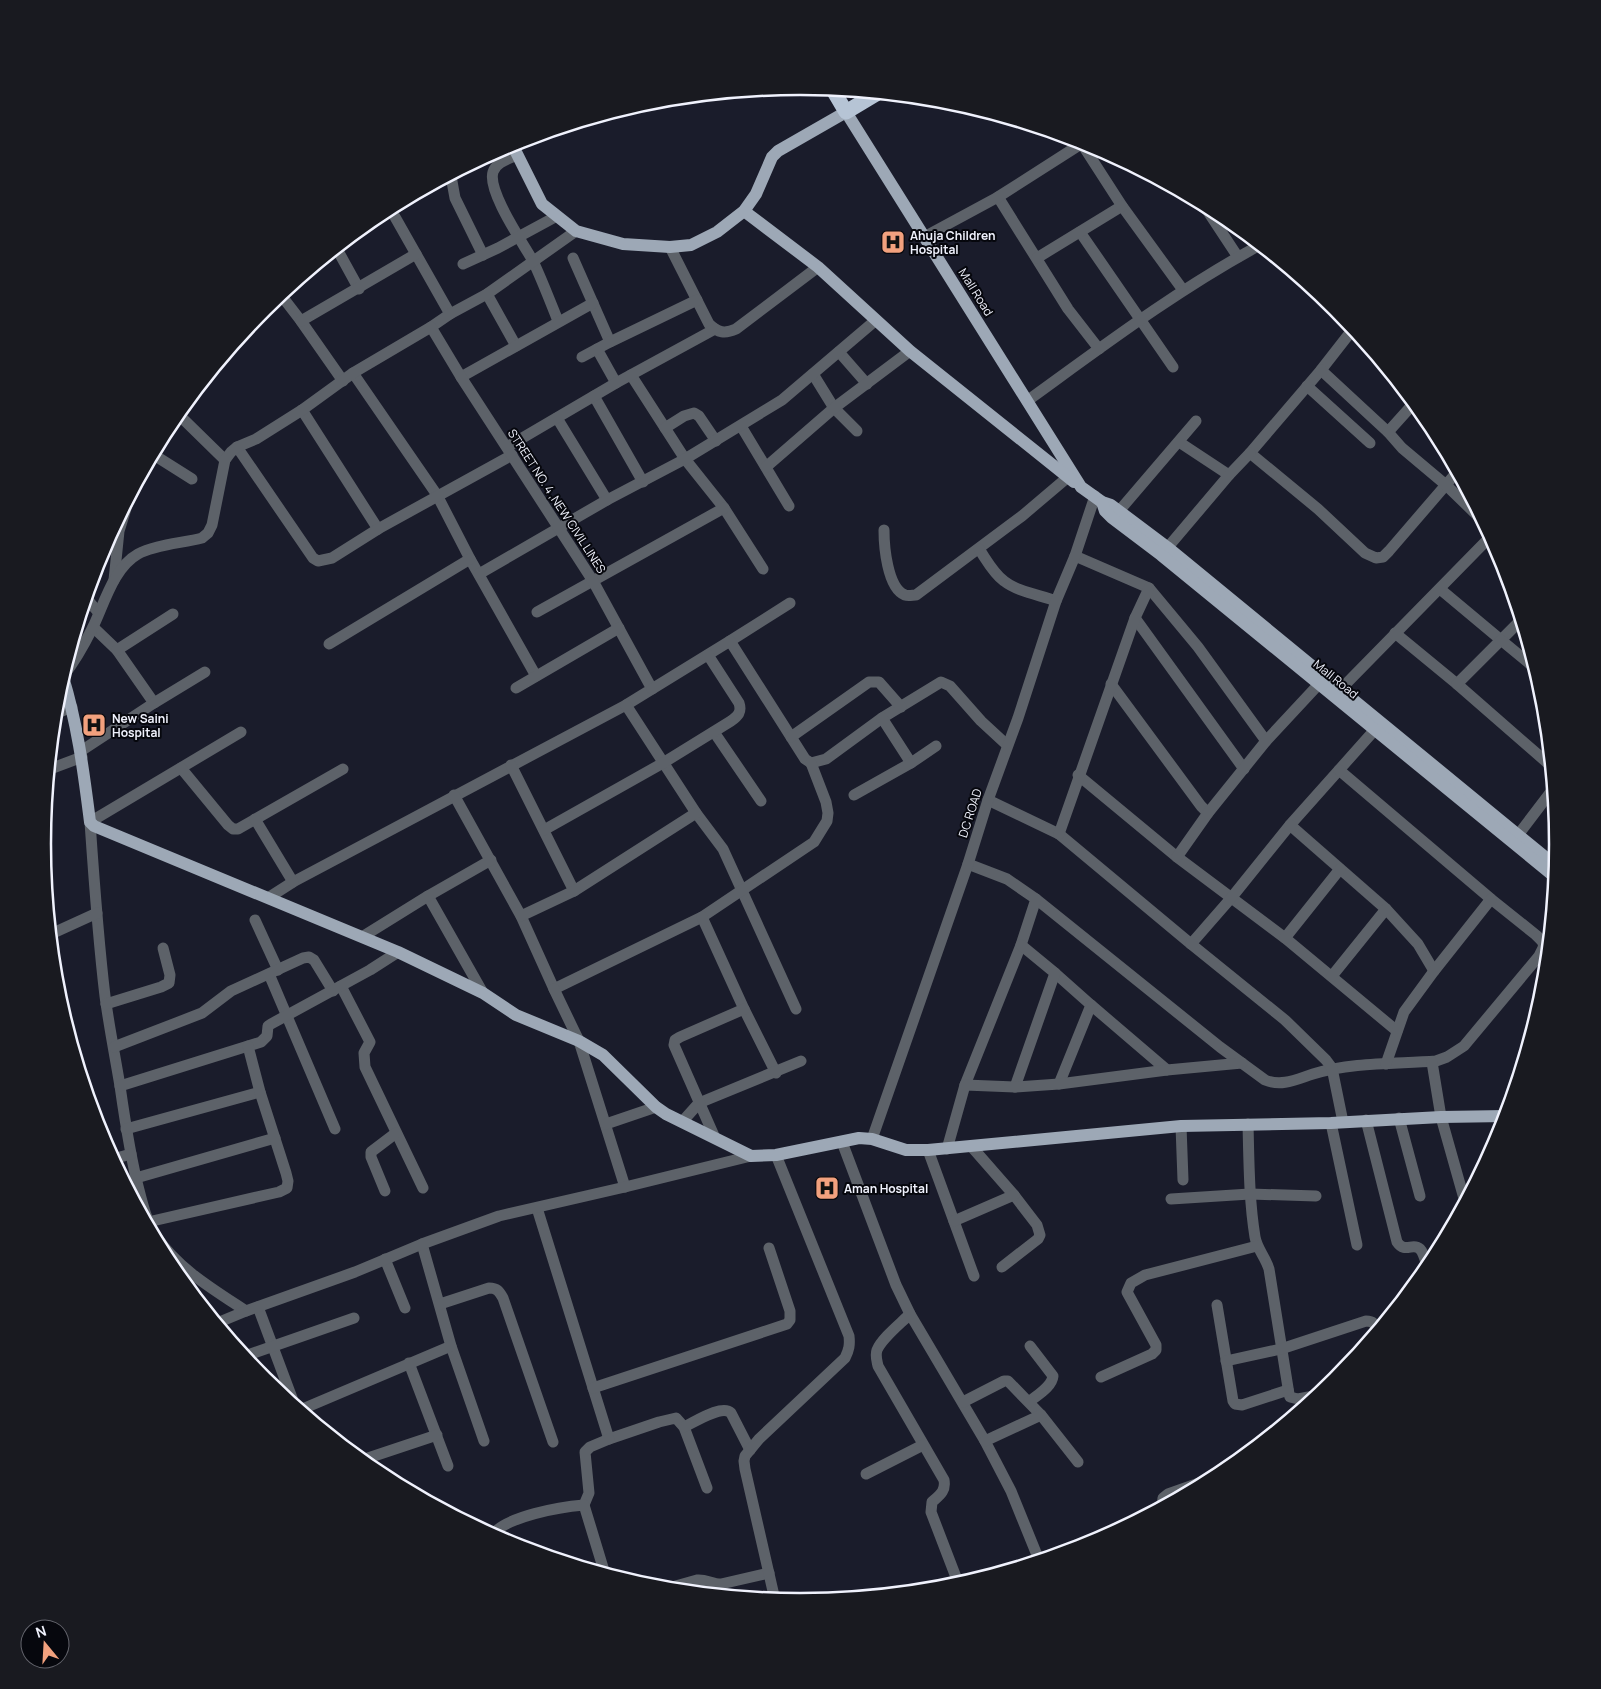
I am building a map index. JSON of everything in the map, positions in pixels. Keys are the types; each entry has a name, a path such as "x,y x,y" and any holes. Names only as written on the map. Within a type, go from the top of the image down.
{"highway":[{"name":"Mall Road","path":"838,97 846,112"},
{"path":"846,112 868,99"}],"main road":[{"path":"515,152 542,204 576,230 623,244 670,248 691,244 717,232 744,211 756,194 772,157 778,151 846,112"},
{"name":"Mall Road","path":"846,112 1081,487 1119,511 1319,684 1337,693"},
{"path":"744,211 818,267 910,351 1081,487"},
{"name":"Mall Road","path":"1099,499 1105,511 1112,518 1164,551 1549,868"},
{"path":"68,692 82,754 90,822 98,828 398,952 483,993 516,1015 579,1041 603,1055 656,1107 751,1156 776,1155 859,1138 872,1139 906,1150 928,1150 1181,1126 1337,1122 1441,1116 1499,1116"},
{"name":"Mall Road","path":"1378,726 1518,835 1549,867"}],"street":[{"path":"924,237 998,197 1076,148"},
{"path":"1089,153 1122,206 1183,290"},
{"path":"508,155 493,171 492,177 496,193 518,238 532,261 558,321"},
{"path":"452,182 455,198 483,255"},
{"path":"998,197 1068,309 1099,349"},
{"path":"1036,258 1122,206"},
{"path":"463,264 518,238 557,216"},
{"path":"395,217 450,314"},
{"path":"1213,220 1238,257"},
{"path":"75,661 114,582 129,561 145,551 202,538 208,533 212,526 225,460 231,452 237,447 256,439 302,410 353,373 450,314 487,294 576,230"},
{"path":"1080,232 1173,367"},
{"path":"670,248 710,324 722,332 736,329 818,267"},
{"path":"1027,402 1141,318 1183,290 1255,249"},
{"path":"340,254 359,289"},
{"path":"302,321 416,254"},
{"path":"573,258 610,342"},
{"path":"487,294 516,346"},
{"path":"582,357 697,300"},
{"path":"286,301 302,321 343,381"},
{"path":"461,377 593,303"},
{"path":"479,574 607,500 685,459 782,400 876,320"},
{"name":"STREET NO. 4 ,NEW CIVIL LINES","path":"431,327 461,377 593,581 652,689"},
{"path":"237,447 314,558 318,561 332,558 378,529 437,496 509,451 557,418 631,374 715,329"},
{"path":"1164,551 1308,386 1349,334"},
{"path":"597,349 616,383"},
{"path":"766,467 834,408 910,351"},
{"path":"839,352 867,384"},
{"path":"1321,370 1388,432 1402,448 1469,507"},
{"path":"353,373 437,496 536,676"},
{"path":"631,374 685,459 724,508 763,569"},
{"path":"813,374 834,408 858,431"},
{"path":"1308,386 1370,442"},
{"path":"594,396 643,482"},
{"path":"1388,432 1409,408"},
{"path":"302,410 378,529"},
{"path":"665,428 684,416 694,414 699,416 716,441"},
{"path":"557,418 607,500"},
{"path":"184,420 225,460"},
{"path":"1119,511 1196,421"},
{"path":"741,426 789,506"},
{"path":"1179,442 1229,475"},
{"path":"1250,453 1318,509 1365,553 1376,558 1383,557 1389,551 1453,477"},
{"path":"159,458 192,479"},
{"path":"884,530 885,556 894,582 899,591 904,595 916,595 1022,516 1068,477"},
{"name":"DC ROAD","path":"872,1139 968,864 1007,745 1018,718 1056,601 1099,499"},
{"path":"537,612 724,508"},
{"path":"114,582 117,545 121,531"},
{"path":"1337,693 1485,542"},
{"path":"979,549 1004,581 1056,601"},
{"path":"1075,556 1149,588 1198,647 1266,741"},
{"path":"329,644 470,559"},
{"path":"1058,834 1135,618 1149,588"},
{"path":"1440,589 1526,661"},
{"path":"268,898 293,882 454,795 626,705 790,603"},
{"path":"91,604 98,612"},
{"path":"117,650 173,614"},
{"path":"1135,618 1244,769"},
{"path":"1457,684 1516,625"},
{"path":"93,627 117,650 154,702"},
{"path":"516,688 619,628"},
{"path":"1395,633 1544,760"},
{"path":"554,989 702,917 814,842 827,821 826,802 811,763 804,759 730,641"},
{"path":"544,830 663,763 736,717 741,711 739,704 708,655"},
{"path":"56,765 82,754 154,702 206,672"},
{"path":"791,737 869,682 878,682 901,707"},
{"path":"811,763 826,759 882,718 941,682 950,686 981,721 1007,745"},
{"path":"1111,684 1208,813"},
{"path":"1177,857 1208,813 1266,741 1319,684"},
{"path":"626,705 696,813 722,849 796,1008"},
{"path":"64,710 72,707"},
{"path":"882,718 911,763"},
{"path":"1191,944 1290,826 1378,726"},
{"path":"142,1201 126,1129 106,1004 90,822 241,732"},
{"path":"714,732 762,801"},
{"path":"854,795 911,763 936,746"},
{"path":"511,766 574,891"},
{"path":"181,768 233,829 244,826 342,769"},
{"path":"1339,770 1536,935 1543,943"},
{"path":"1078,775 1177,857 1285,938 1397,1031"},
{"path":"454,795 521,916 579,1041 625,1187"},
{"path":"1518,835 1548,796"},
{"path":"988,800 1058,834 1290,1025 1332,1068 1337,1122 1357,1245"},
{"path":"521,916 574,891 696,813"},
{"path":"255,819 293,882"},
{"path":"1290,826 1386,909 1418,944 1434,971"},
{"path":"362,937 491,860"},
{"path":"968,864 1007,879 1036,899 1220,1047 1265,1080 1278,1084 1332,1068 1432,1062 1447,1057 1464,1046 1542,951"},
{"path":"1285,938 1340,869"},
{"path":"428,896 483,993"},
{"path":"947,1149 965,1085 1021,945 1036,899"},
{"path":"1386,1064 1404,1012 1491,899"},
{"path":"1332,976 1386,909"},
{"path":"57,931 97,912"},
{"path":"702,917 776,1073"},
{"path":"255,920 287,1016 335,1129"},
{"path":"1021,945 1167,1070"},
{"path":"106,1004 169,983 170,975 163,948"},
{"path":"120,1086 264,1040 267,1036 268,1026 398,952"},
{"path":"114,1047 202,1013 223,996 303,958 312,958 337,988 370,1042 364,1053 365,1067 423,1188"},
{"path":"1015,1086 1055,974"},
{"path":"1059,1084 1091,1005"},
{"path":"715,1138 674,1044 676,1040 744,1008"},
{"path":"153,1221 279,1192 287,1188 286,1173 260,1092 248,1046"},
{"path":"682,1122 699,1103 802,1061"},
{"path":"1432,1062 1441,1116 1463,1194"},
{"path":"965,1085 1015,1086 1059,1084 1167,1070 1242,1063"},
{"path":"126,1129 260,1092"},
{"path":"606,1124 656,1107"},
{"path":"1399,1118 1420,1196"},
{"path":"1366,1120 1398,1245 1405,1248 1417,1247 1420,1249 1424,1259"},
{"path":"1248,1124 1250,1194 1257,1246 1266,1258 1290,1397 1294,1399 1306,1397"},
{"path":"1181,1126 1184,1180"},
{"path":"385,1191 371,1157 371,1152 396,1133"},
{"path":"136,1178 275,1138"},
{"path":"842,1142 890,1273 910,1314 986,1441 1011,1491 1038,1555"},
{"path":"971,1146 1014,1195 1037,1225 1040,1235 1029,1247 1002,1266"},
{"path":"928,1150 974,1276"},
{"path":"120,1157 131,1154"},
{"path":"773,1593 744,1462 745,1456 759,1439 845,1358 850,1343 849,1336 776,1155"},
{"path":"222,1321 499,1216 751,1156"},
{"path":"1171,1199 1250,1194 1316,1196"},
{"path":"954,1221 1014,1195"},
{"path":"537,1208 609,1439"},
{"path":"422,1244 451,1346 484,1441"},
{"path":"1101,1377 1152,1354 1156,1350 1156,1345 1127,1292 1131,1283 1145,1275 1257,1246"},
{"path":"593,1388 787,1324 790,1320 790,1311 769,1248"},
{"path":"386,1259 405,1308"},
{"path":"178,1261 246,1311"},
{"path":"440,1304 489,1288 495,1288 499,1291 553,1442"},
{"path":"1216,1305 1233,1401 1239,1406 1288,1390"},
{"path":"258,1307 290,1392"},
{"path":"910,1314 882,1343 876,1352 876,1358 878,1366 944,1480 945,1487 943,1492 932,1502 931,1512 956,1577"},
{"path":"251,1354 354,1318"},
{"path":"1226,1361 1282,1349 1366,1321 1376,1325"},
{"path":"306,1408 451,1346"},
{"path":"1029,1402 1053,1380 1050,1371 1030,1346"},
{"path":"409,1363 448,1466"},
{"path":"963,1402 1004,1381 1008,1381 1041,1415 1078,1462"},
{"path":"684,1427 723,1409 728,1410 750,1450"},
{"path":"986,1441 1041,1415"},
{"path":"603,1567 584,1505 589,1493 585,1452 590,1447 609,1439 676,1418 684,1427 706,1488"},
{"path":"370,1457 437,1435"},
{"path":"866,1474 923,1445"},
{"path":"1163,1500 1168,1494 1181,1490"},
{"path":"498,1529 502,1525 517,1518 584,1505"},
{"path":"715,1588 720,1584 769,1573"},
{"path":"683,1584 702,1579 713,1588"}],"place":[{"name":"Ahuja Children Hospital","path":"893,242"},
{"name":"New Saini Hospital","path":"94,725"},
{"name":"Aman Hospital","path":"827,1188"}]}
